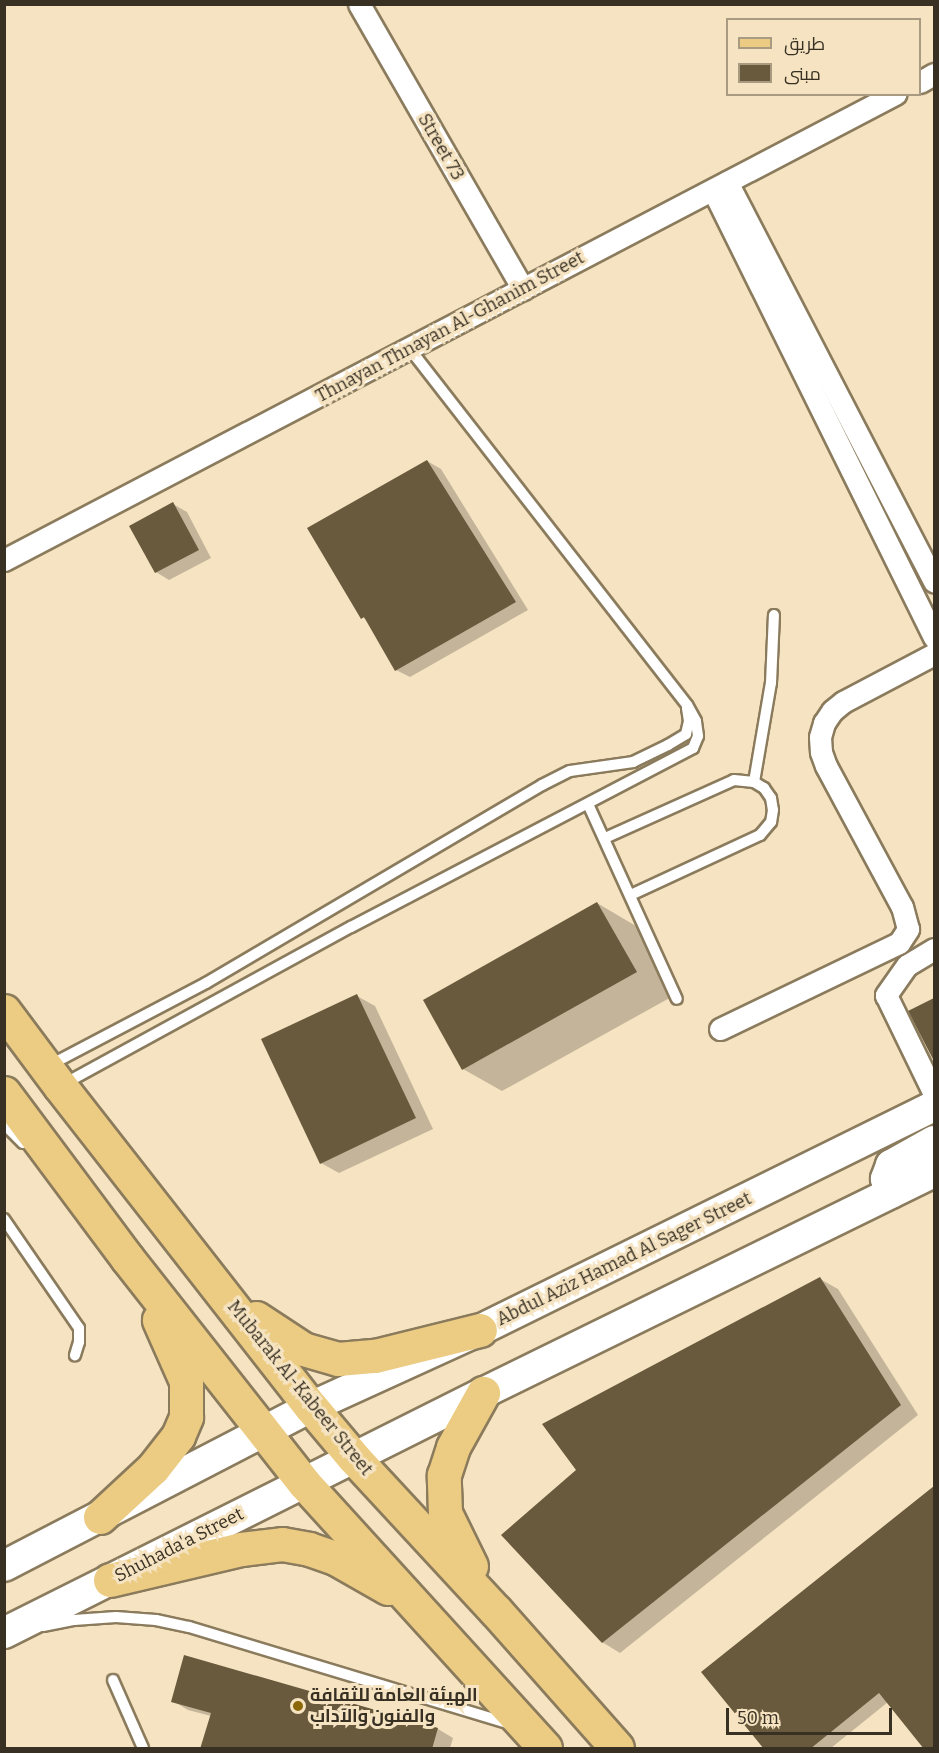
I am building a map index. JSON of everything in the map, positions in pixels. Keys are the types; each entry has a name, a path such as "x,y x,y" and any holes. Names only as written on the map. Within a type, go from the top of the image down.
{"main road":[{"name":"Mubarak Al-Kabeer Street","path":"4,1011 311,1407 354,1458 495,1610 617,1749"},
{"path":"4,1093 127,1257 304,1483 537,1739"},
{"name":"Abdul Aziz Hamad Al Sager Street","path":"311,1407 480,1330 934,1106"},
{"path":"891,1193 886,1179 891,1164 934,1141"},
{"path":"354,1458 934,1172"},
{"path":"100,1517 134,1488 173,1444 183,1427 188,1404 186,1381 181,1365 127,1257"},
{"path":"212,1279 283,1338 311,1353 332,1358 375,1356 480,1330"},
{"path":"483,1393 453,1447 444,1475 443,1495 445,1513 454,1535 495,1610"},
{"path":"4,1566 311,1407"},
{"name":"Shuhada'a Street","path":"4,1633 354,1458"},
{"path":"110,1580 249,1548 294,1545 335,1558 417,1605"}],"street":[{"name":"Street 73","path":"360,4 523,289"},
{"name":"Thnayan Thnayan Al-Ghanim Street","path":"4,560 891,96"},
{"path":"720,186 934,582"},
{"path":"720,186 934,637"},
{"path":"720,1029 899,943 908,929 902,907 826,766 821,752 820,738 824,723 832,711 843,702 934,654"},
{"path":"934,949 907,964 886,995 934,1094"}],"lane":[{"path":"53,1076 351,927 693,748 698,736 696,721 687,705 409,348"},
{"path":"754,782 771,683 774,615"},
{"path":"53,1076 542,784 570,771 633,762 668,746 686,734 689,721 687,705"},
{"path":"605,838 734,780 754,782 764,788 772,804 771,822 764,832 631,895"},
{"path":"588,804 677,999"},
{"path":"4,1124 26,1146 32,1149 45,1148"},
{"path":"4,1219 79,1328 80,1342 75,1355"},
{"path":"4,1633 74,1620 116,1617 156,1620 189,1627 537,1739"},
{"path":"113,1680 143,1749"}],"building":[{"path":"427,460 516,602 395,671 364,617 361,619 307,528"},
{"path":"173,502 199,550 155,573 129,526"},
{"path":"597,902 637,972 462,1070 423,1000"},
{"path":"357,994 416,1118 320,1164 261,1039"},
{"path":"934,998 934,1061 908,1011"},
{"path":"820,1277 901,1405 602,1643 501,1535 576,1470 542,1424"},
{"path":"934,1486 934,1749 924,1749 879,1693 810,1749 764,1749 701,1672"},
{"path":"184,1655 438,1728 432,1749 200,1749 211,1713 171,1702"}],"place":[{"name":"الهيئة العامة للثقافة والفنون والآداب","path":"298,1706"}]}
